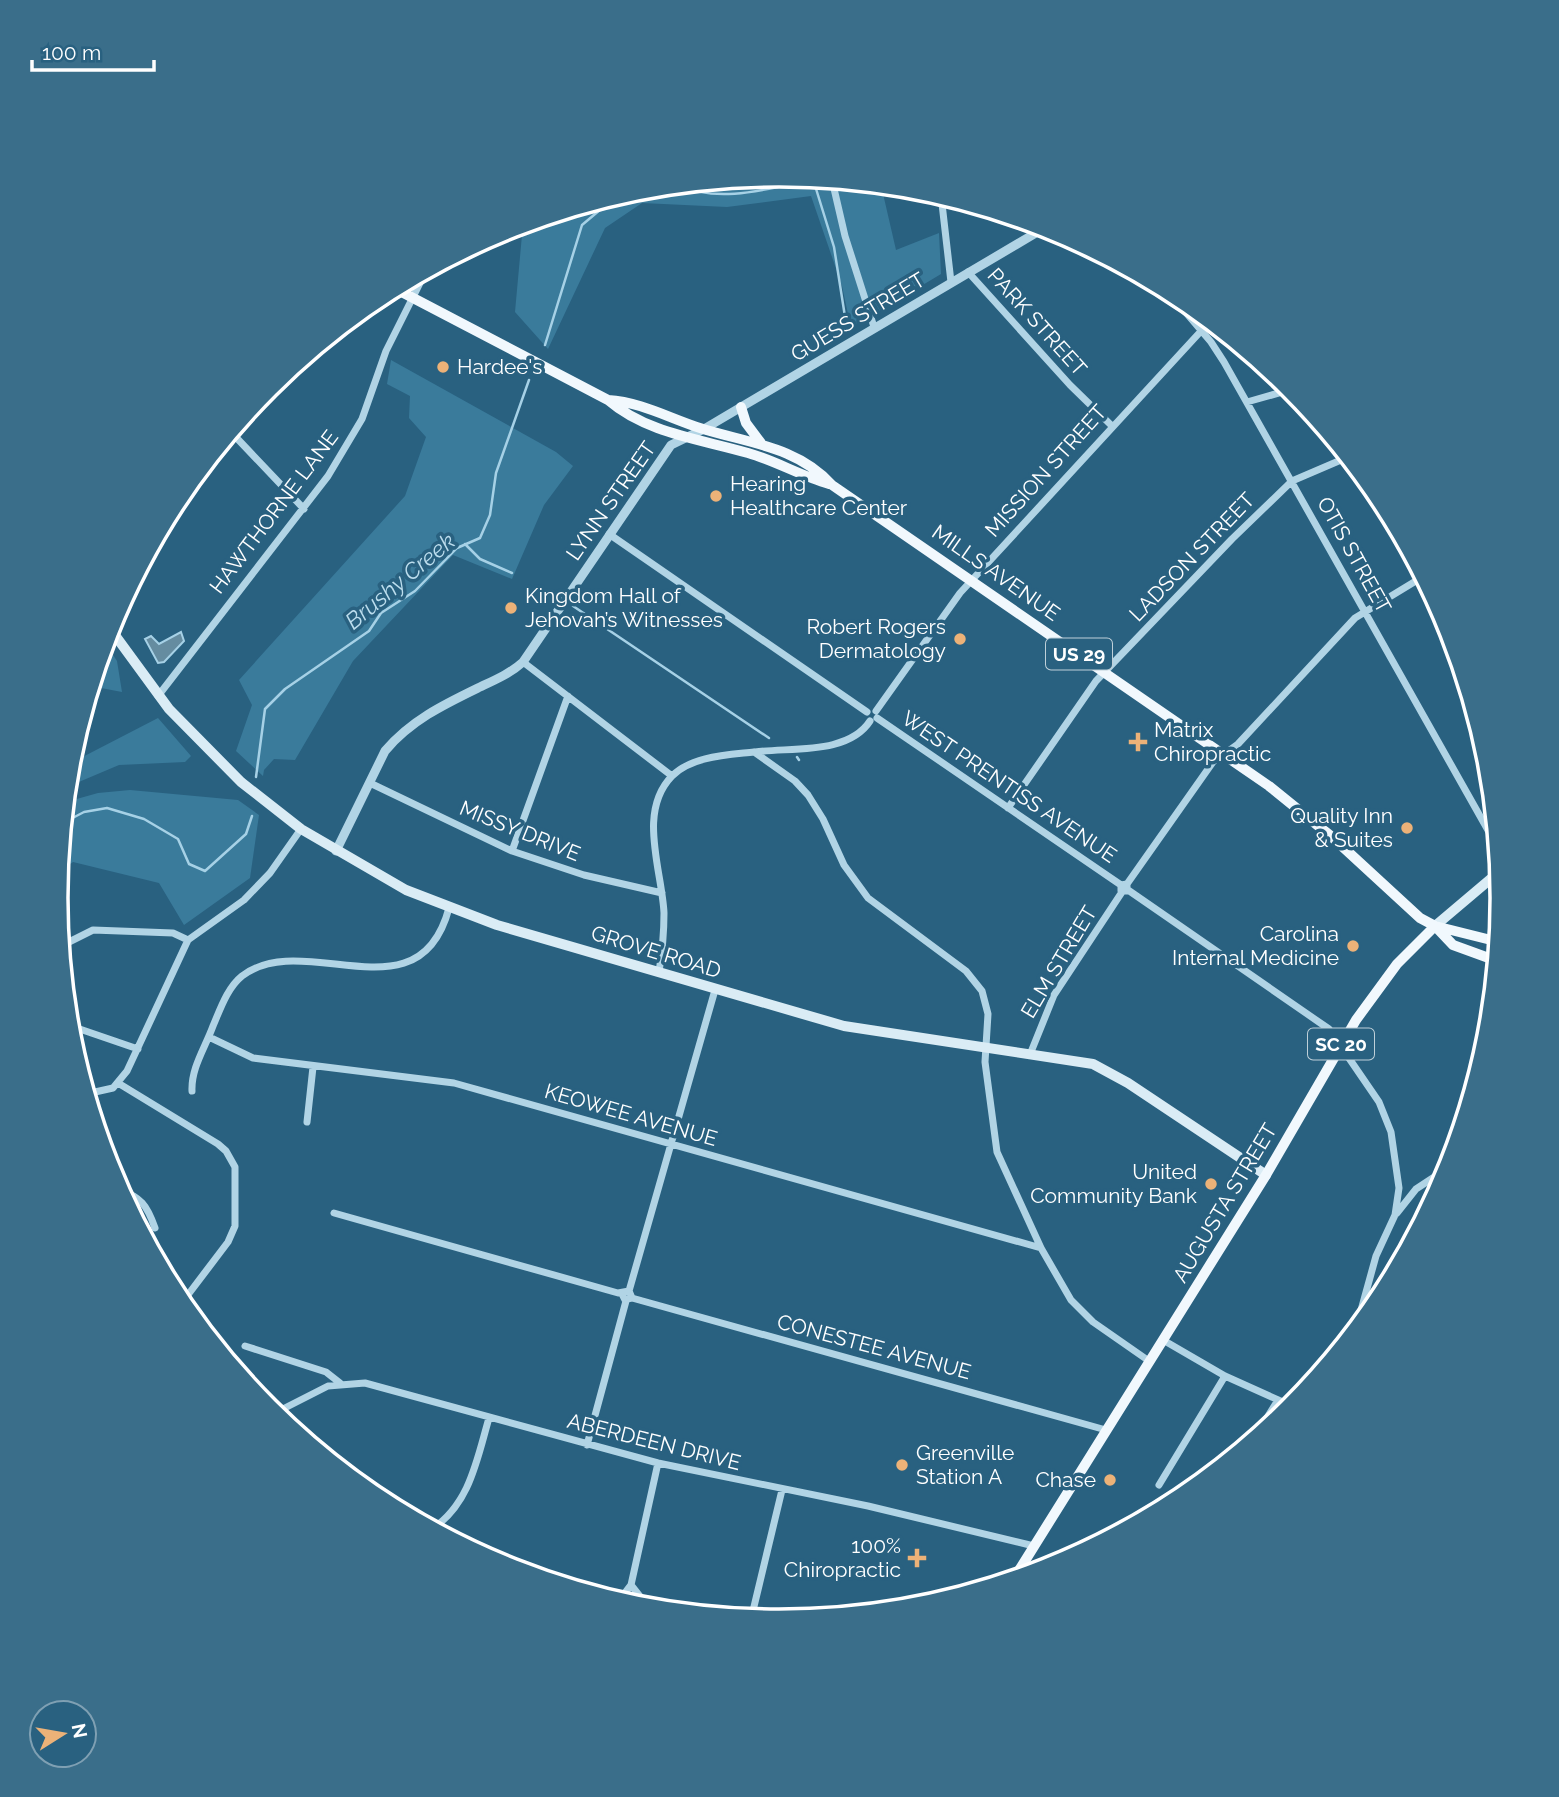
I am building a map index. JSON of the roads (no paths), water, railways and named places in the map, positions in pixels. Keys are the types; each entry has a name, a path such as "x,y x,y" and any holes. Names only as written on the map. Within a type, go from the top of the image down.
{"main road":[{"name":"MILLS AVENUE","path":"406,294 608,400 626,416 749,453 832,485 1225,754 1305,814 1415,914 1435,926"},
{"name":"MILLS AVENUE","path":"608,400 631,402 704,429 761,443 817,468 832,485"},
{"path":"741,407 746,423 761,443"},
{"name":"GROVE ROAD","path":"117,639 158,696 202,745 300,829 406,890 497,925 715,990 875,1032 1031,1052 1093,1064 1116,1075 1266,1175"},
{"name":"AUGUSTA STREET","path":"1021,1567 1266,1175 1378,987 1435,926 1490,880"},
{"name":"US 29","path":"1435,926 1489,940"},
{"name":"US 29","path":"1435,926 1453,945 1488,958"}],"street":[{"path":"834,190 845,236 874,327"},
{"path":"942,206 951,282"},
{"name":"GUESS STREET","path":"687,436 704,429 1033,234"},
{"name":"PARK STREET","path":"968,272 1070,385 1111,425"},
{"name":"HAWTHORNE LANE","path":"158,696 304,509 352,438 386,351 419,286"},
{"name":"OTIS STREET","path":"1194,321 1247,402 1487,828"},
{"name":"MISSION STREET","path":"672,776 703,760 838,744 859,735 950,606 1111,425 1202,330"},
{"path":"1247,402 1279,393"},
{"name":"LYNN STREET","path":"523,662 668,448 687,436"},
{"path":"238,439 304,509"},
{"name":"LADSON STREET","path":"1008,808 1105,672 1292,481 1340,461"},
{"name":"WEST PRENTISS AVENUE","path":"609,534 1329,1029 1374,1093 1391,1132 1399,1178 1395,1215"},
{"name":"ELM STREET","path":"1031,1052 1054,995 1213,762 1238,744 1365,610 1415,581"},
{"path":"336,851 372,784 385,751 404,730 523,662 672,776 662,792 653,821 662,893 663,926 659,972"},
{"path":"512,851 568,696"},
{"path":"754,752 795,781 808,796 823,819 844,865 868,898 975,980 987,1005 985,1062 997,1152 1041,1248 1063,1288 1082,1312 1149,1361"},
{"name":"MISSY DRIVE","path":"372,784 512,851 584,875 662,893"},
{"path":"95,1093 106,1092 118,1083 138,1049 188,940 244,900 270,873 300,829"},
{"path":"192,1091 191,1076 224,1001 240,977 261,965 294,961 381,970 400,964 420,954 435,938 449,908"},
{"path":"70,942 93,930 173,933 188,940"},
{"path":"587,1446 715,990"},
{"path":"81,1029 138,1049"},
{"name":"KEOWEE AVENUE","path":"209,1037 253,1058 454,1083 1041,1248"},
{"path":"307,1122 313,1067"},
{"path":"118,1083 218,1144 226,1150 235,1167 236,1216 233,1233 188,1294"},
{"path":"1362,1306 1376,1256 1395,1215 1416,1189 1434,1177"},
{"path":"133,1195 141,1198 148,1207 155,1228"},
{"name":"CONESTEE AVENUE","path":"334,1213 1106,1430"},
{"path":"1163,1340 1225,1376 1281,1402"},
{"path":"245,1346 326,1372 340,1383"},
{"path":"1159,1485 1225,1376"},
{"name":"ABERDEEN DRIVE","path":"284,1408 310,1393 340,1383 381,1387 587,1446 1034,1546"},
{"path":"1271,1411 1278,1400"},
{"path":"441,1523 462,1500 489,1418"},
{"path":"625,1593 631,1585 658,1463"},
{"path":"753,1609 782,1490"},
{"path":"631,1585 639,1596"}],"waterway":[{"path":"700,192 747,193 779,187"},
{"path":"816,189 834,247 846,323"},
{"name":"Brushy Creek","path":"545,345 582,225 600,210"},
{"name":"Brushy Creek","path":"256,777 265,709 285,689 369,631 381,613 415,591 457,548 480,538 490,515 496,473 529,380"},
{"path":"465,544 480,559 512,573"},
{"path":"573,606 769,738"},
{"name":"Brushy Creek","path":"73,818 84,812 107,808 144,819 178,839 189,864 205,871 246,834 252,816"}],"place":[{"name":"Hardee's","path":"443,367"},
{"name":"Hearing Healthcare Center","path":"716,496"},
{"name":"Kingdom Hall of Jehovah’s Witnesses","path":"511,608"},
{"name":"Robert Rogers Dermatology","path":"960,639"},
{"name":"Matrix Chiropractic","path":"1138,742"},
{"name":"Quality Inn & Suites","path":"1407,828"},
{"name":"Carolina Internal Medicine","path":"1353,946"},
{"name":"United Community Bank","path":"1211,1184"},
{"name":"Greenville Station A","path":"902,1465"},
{"name":"Chase","path":"1110,1480"},
{"name":"100% Chiropractic","path":"917,1558"}]}
